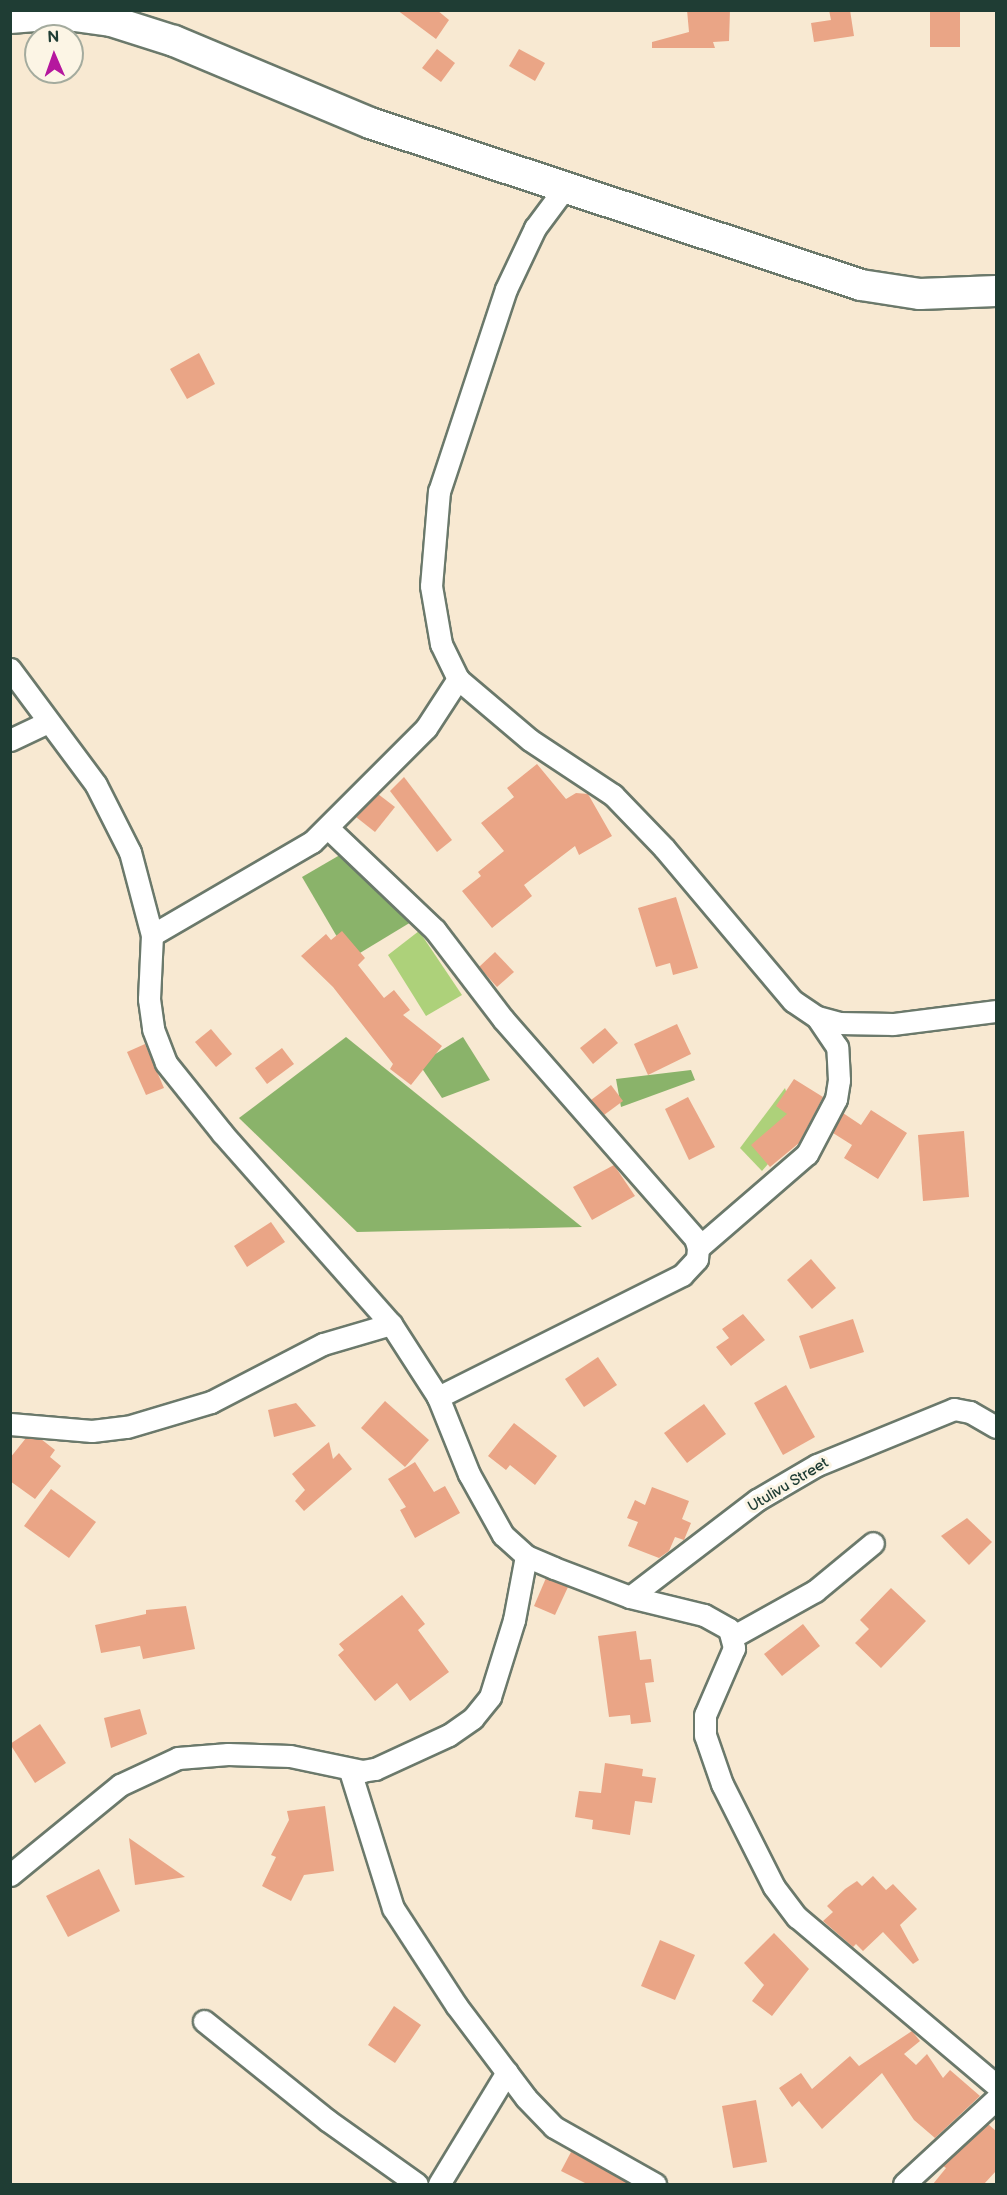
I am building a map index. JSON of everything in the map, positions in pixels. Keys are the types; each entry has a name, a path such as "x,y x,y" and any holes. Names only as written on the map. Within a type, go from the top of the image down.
{"street":[{"path":"10,18 60,14 111,21 174,41 370,123 564,189 861,285 920,294 996,291"},
{"path":"564,189 535,228 506,289 439,491 431,586 441,644 458,680 530,740 613,795 664,848 793,1001 817,1017 839,1023 893,1024 996,1011"},
{"path":"10,669 115,816 147,901 152,934 149,999 153,1029 166,1064 214,1125 392,1324 438,1397 488,1512 503,1535 526,1556 630,1597 704,1615 722,1622 734,1636 734,1648 705,1715 705,1735 722,1784 774,1887 797,1917 996,2085"},
{"path":"152,934 312,842 426,728 458,680"},
{"path":"10,740 48,722"},
{"path":"327,828 435,930 503,1019 695,1238 698,1248 697,1259 682,1275 438,1397"},
{"path":"698,1248 807,1154 836,1099 839,1080 837,1047 817,1017"},
{"path":"10,1424 92,1431 127,1427 211,1402 323,1344 392,1324"},
{"name":"Utulivu Street","path":"630,1597 757,1500 817,1465 954,1409 970,1412 996,1428"},
{"path":"734,1636 815,1591 873,1543"},
{"path":"10,1875 120,1785 178,1758 228,1754 290,1756 350,1771 375,1769 449,1735 473,1718 490,1697 514,1620 526,1556"},
{"path":"350,1771 393,1908 456,2006 507,2072 554,2127 655,2184"},
{"path":"204,2020 327,2120 417,2184"},
{"path":"439,2184 507,2072"},
{"path":"904,2184 996,2098"}],"green space":[{"path":"345,852 421,916 350,959 302,877"},
{"path":"419,931 462,995 426,1016 388,955"},
{"path":"346,1037 582,1227 357,1232 239,1118"},
{"path":"463,1037 490,1080 442,1098 419,1064"},
{"path":"691,1070 695,1080 621,1107 616,1079"},
{"path":"785,1088 798,1129 762,1171 740,1148"}],"building":[{"path":"397,10 437,10 449,20 436,39"},
{"path":"687,10 730,10 729,41 713,42 715,48 652,48 652,42 689,32"},
{"path":"829,10 850,10 854,36 814,42 811,23 831,20"},
{"path":"930,10 960,10 960,47 930,47"},
{"path":"437,49 455,63 441,82 422,68"},
{"path":"519,49 545,63 535,81 509,66"},
{"path":"199,353 215,384 187,399 170,369"},
{"path":"537,764 566,799 576,793 588,794 612,836 579,855 575,846 524,885 532,896 492,928 462,891 481,876 478,872 504,851 481,823 514,797 507,788"},
{"path":"404,777 452,840 437,852 390,791"},
{"path":"378,794 395,807 375,832 356,817"},
{"path":"676,897 698,968 673,975 670,963 656,967 638,908"},
{"path":"342,931 365,958 358,965 384,998 394,990 410,1010 403,1015 442,1046 411,1085 390,1069 393,1064 333,987 301,956 326,934 331,940"},
{"path":"495,952 514,972 497,987 479,967"},
{"path":"677,1024 691,1054 648,1075 634,1044"},
{"path":"605,1028 618,1043 593,1064 580,1048"},
{"path":"211,1029 232,1054 216,1067 195,1042"},
{"path":"145,1044 164,1088 146,1095 127,1052"},
{"path":"282,1048 294,1064 267,1084 255,1068"},
{"path":"794,1079 823,1097 799,1143 770,1167 751,1145 787,1114 776,1106"},
{"path":"611,1085 623,1101 604,1115 591,1100"},
{"path":"688,1097 715,1147 689,1160 665,1109"},
{"path":"871,1110 907,1133 878,1179 844,1158 852,1145 833,1133 843,1113 861,1125"},
{"path":"964,1131 969,1197 923,1201 918,1135"},
{"path":"614,1165 635,1196 592,1220 573,1187"},
{"path":"271,1222 285,1242 247,1267 234,1246"},
{"path":"811,1259 836,1288 812,1309 787,1280"},
{"path":"743,1314 765,1340 731,1366 716,1347 729,1338 722,1329"},
{"path":"853,1319 864,1352 810,1369 799,1336"},
{"path":"598,1357 617,1385 584,1407 565,1379"},
{"path":"786,1385 815,1437 783,1455 754,1403"},
{"path":"385,1401 429,1440 405,1467 361,1428"},
{"path":"296,1403 316,1426 274,1437 268,1410"},
{"path":"704,1404 726,1434 687,1463 664,1433"},
{"path":"514,1423 557,1456 535,1485 510,1465 506,1470 488,1456"},
{"path":"26,1438 41,1439 55,1450 50,1457 61,1466 35,1499 10,1481 10,1458"},
{"path":"329,1442 333,1459 339,1453 352,1469 304,1511 295,1501 305,1490 292,1474"},
{"path":"415,1462 434,1492 445,1486 460,1513 415,1538 400,1510 406,1507 388,1479"},
{"path":"652,1487 689,1501 682,1519 691,1523 684,1540 675,1537 669,1551 659,1558 628,1546 638,1522 627,1518 635,1500 645,1505"},
{"path":"51,1489 96,1522 69,1558 24,1526"},
{"path":"967,1518 992,1542 969,1565 941,1536"},
{"path":"546,1578 568,1587 555,1615 534,1606"},
{"path":"891,1588 926,1621 881,1668 855,1643 869,1629 860,1620"},
{"path":"402,1595 425,1624 418,1630 449,1672 410,1701 397,1683 375,1701 338,1655 344,1650 339,1644"},
{"path":"186,1606 195,1649 143,1659 140,1646 101,1653 95,1625 146,1614 146,1610"},
{"path":"803,1624 820,1646 782,1676 764,1654"},
{"path":"636,1631 640,1660 651,1659 654,1682 645,1683 651,1722 631,1724 630,1715 609,1717 598,1636"},
{"path":"140,1709 147,1734 111,1748 104,1718"},
{"path":"40,1724 66,1763 35,1783 10,1744"},
{"path":"605,1763 643,1769 642,1776 656,1778 652,1803 635,1801 630,1835 592,1829 593,1820 575,1817 579,1791 601,1793"},
{"path":"325,1806 334,1871 304,1875 291,1901 262,1886 276,1857 271,1855 289,1820 287,1811"},
{"path":"129,1838 185,1877 135,1885"},
{"path":"99,1869 120,1911 68,1937 46,1896"},
{"path":"873,1876 886,1890 893,1884 917,1909 900,1925 919,1960 913,1964 883,1932 863,1951 856,1944 853,1947 823,1921 833,1912 827,1906 845,1889 857,1881 862,1886"},
{"path":"774,1933 809,1969 772,2016 752,2001 764,1985 744,1963"},
{"path":"660,1940 695,1955 675,2000 641,1986"},
{"path":"394,2006 421,2025 395,2063 368,2045"},
{"path":"912,2031 920,2041 904,2054 916,2065 927,2054 943,2078 950,2070 980,2096 935,2138 914,2120 882,2073 822,2129 799,2101 792,2107 779,2088 801,2073 812,2089 850,2056 859,2066"},
{"path":"756,2100 767,2162 733,2168 722,2106"},
{"path":"988,2124 996,2131 996,2171 984,2184 933,2184 946,2168 943,2166"},
{"path":"571,2152 630,2184 587,2184 561,2171"}]}
